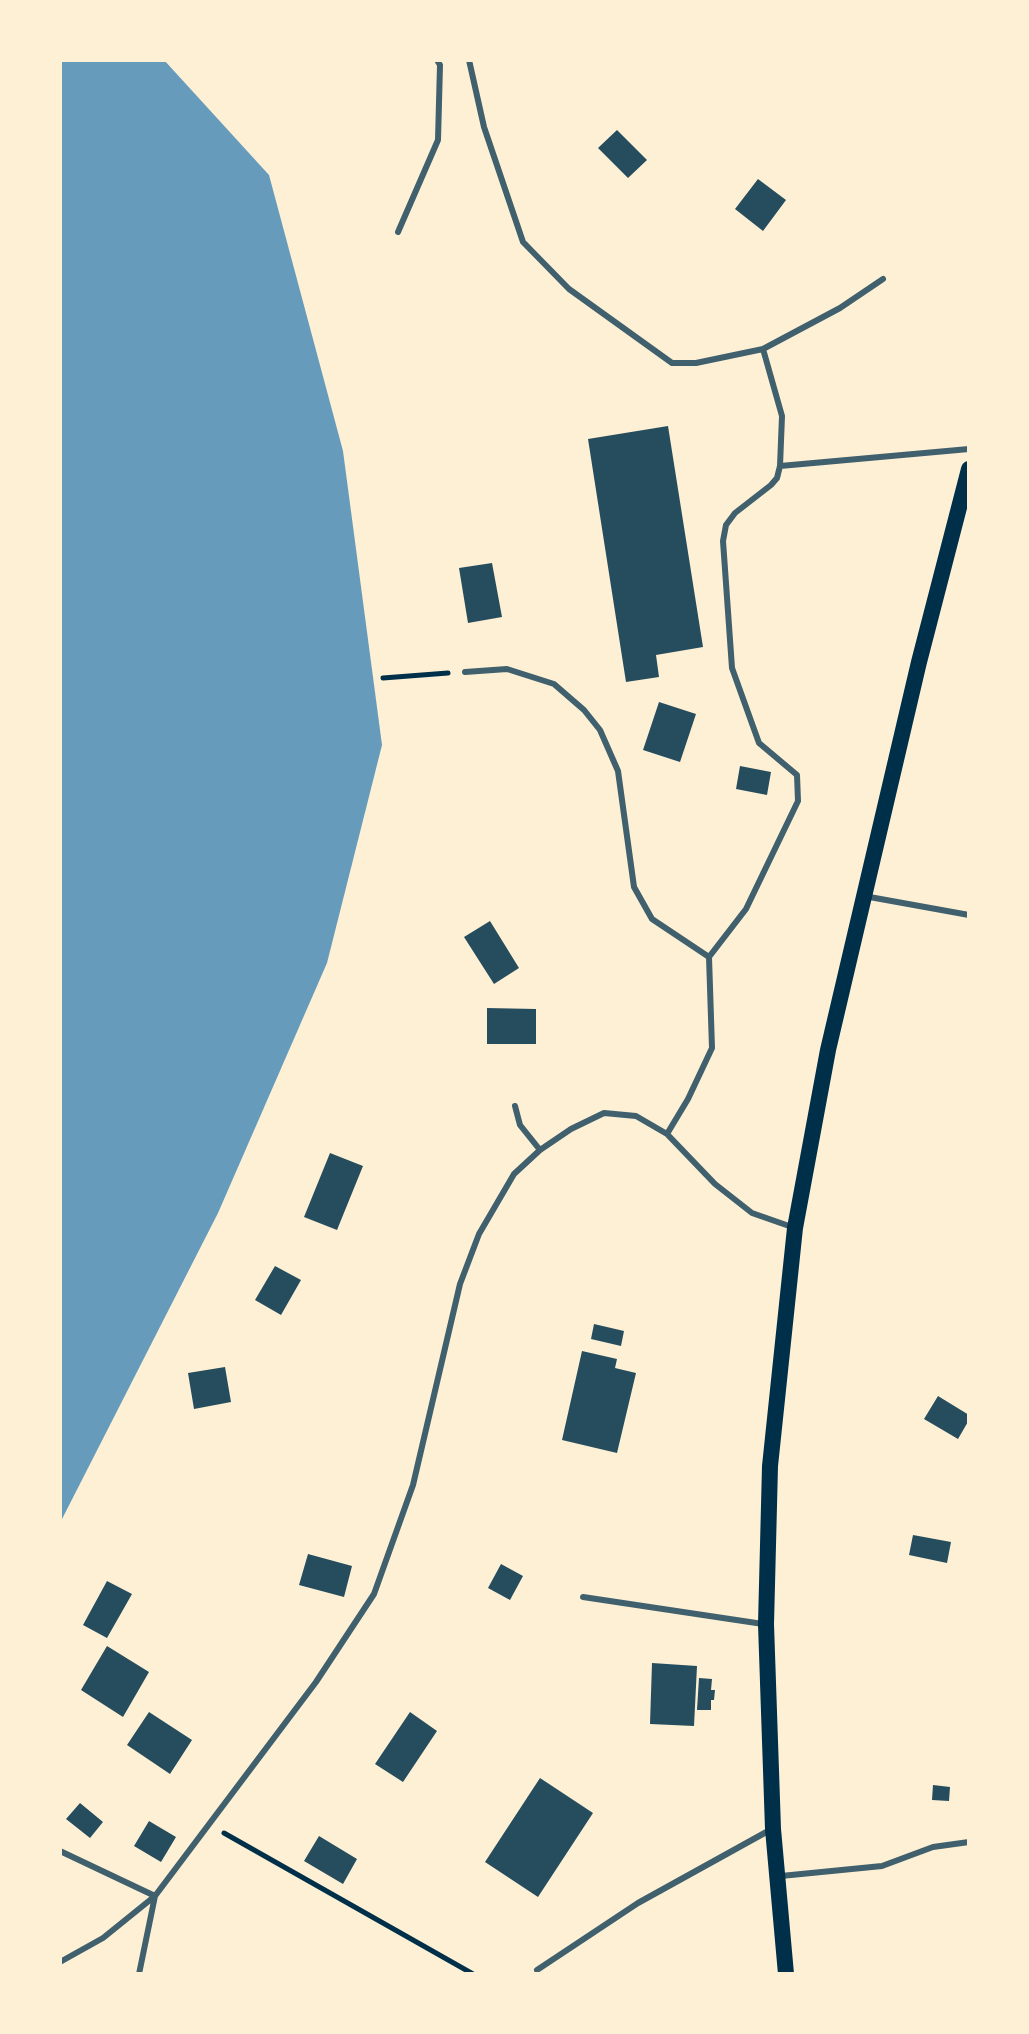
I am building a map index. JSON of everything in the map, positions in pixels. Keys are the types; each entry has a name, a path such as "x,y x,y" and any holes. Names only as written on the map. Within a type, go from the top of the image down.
{"main road":[{"path":"786,1974 773,1829 766,1624 770,1466 795,1228 828,1050 919,662 969,469"}],"lane":[{"path":"398,232 438,140 440,65 437,60"},
{"path":"469,60 484,127 523,242 569,289 672,363 696,363 763,349 840,308 883,279"},
{"path":"667,1134 712,1048 709,957 746,909 798,801 797,775 759,743 732,668 723,541 726,525 735,513 771,485 777,478 780,466 782,416 763,349"},
{"path":"780,466 969,449"},
{"path":"465,672 507,669 554,684 584,710 600,730 618,771 634,887 652,919 709,957"},
{"path":"864,896 969,915"},
{"path":"515,1106 520,1125 540,1150"},
{"path":"60,1962 103,1938 155,1896 316,1682 374,1594 413,1485 460,1284 479,1234 514,1174 540,1150 571,1129 604,1113 636,1116 667,1134 715,1184 752,1213 795,1228"},
{"path":"583,1597 766,1624"},
{"path":"537,1970 638,1903 773,1829"},
{"path":"777,1876 882,1866 933,1847 969,1842"},
{"path":"60,1851 155,1896"},
{"path":"139,1974 155,1896"}],"path":[{"path":"383,678 465,672"},
{"path":"209,1824 473,1974"}],"water":[{"path":"60,60 164,60 269,175 343,451 382,745 327,963 218,1213 60,1523"}],"building":[{"path":"617,130 647,160 628,178 598,148"},
{"path":"758,179 786,200 763,231 735,209"},
{"path":"668,426 703,647 656,655 659,677 626,682 588,439"},
{"path":"492,563 502,617 468,623 459,568"},
{"path":"659,702 696,714 680,762 643,750"},
{"path":"740,766 771,772 767,795 736,789"},
{"path":"490,921 519,968 494,984 464,937"},
{"path":"487,1008 536,1009 536,1044 487,1044"},
{"path":"330,1153 363,1166 337,1230 304,1217"},
{"path":"275,1266 301,1280 281,1315 255,1300"},
{"path":"594,1324 624,1331 621,1346 591,1339"},
{"path":"582,1351 617,1359 615,1368 636,1373 617,1453 562,1440"},
{"path":"225,1367 231,1402 194,1409 188,1373"},
{"path":"938,1396 969,1415 958,1439 924,1419"},
{"path":"913,1535 951,1542 947,1563 909,1555"},
{"path":"308,1554 352,1566 344,1597 299,1585"},
{"path":"501,1564 523,1576 510,1600 488,1588"},
{"path":"107,1581 132,1594 107,1638 83,1625"},
{"path":"107,1646 149,1672 123,1717 81,1690"},
{"path":"652,1663 697,1666 694,1726 650,1724"},
{"path":"699,1678 712,1679 711,1690 715,1690 711,1710 697,1710"},
{"path":"149,1712 192,1740 170,1774 127,1745"},
{"path":"410,1712 437,1731 403,1782 375,1764"},
{"path":"540,1778 593,1813 538,1897 485,1862"},
{"path":"933,1785 950,1787 949,1801 932,1800"},
{"path":"80,1803 103,1822 90,1838 66,1819"},
{"path":"149,1821 176,1837 161,1862 134,1846"},
{"path":"319,1836 357,1859 343,1884 304,1861"}]}
